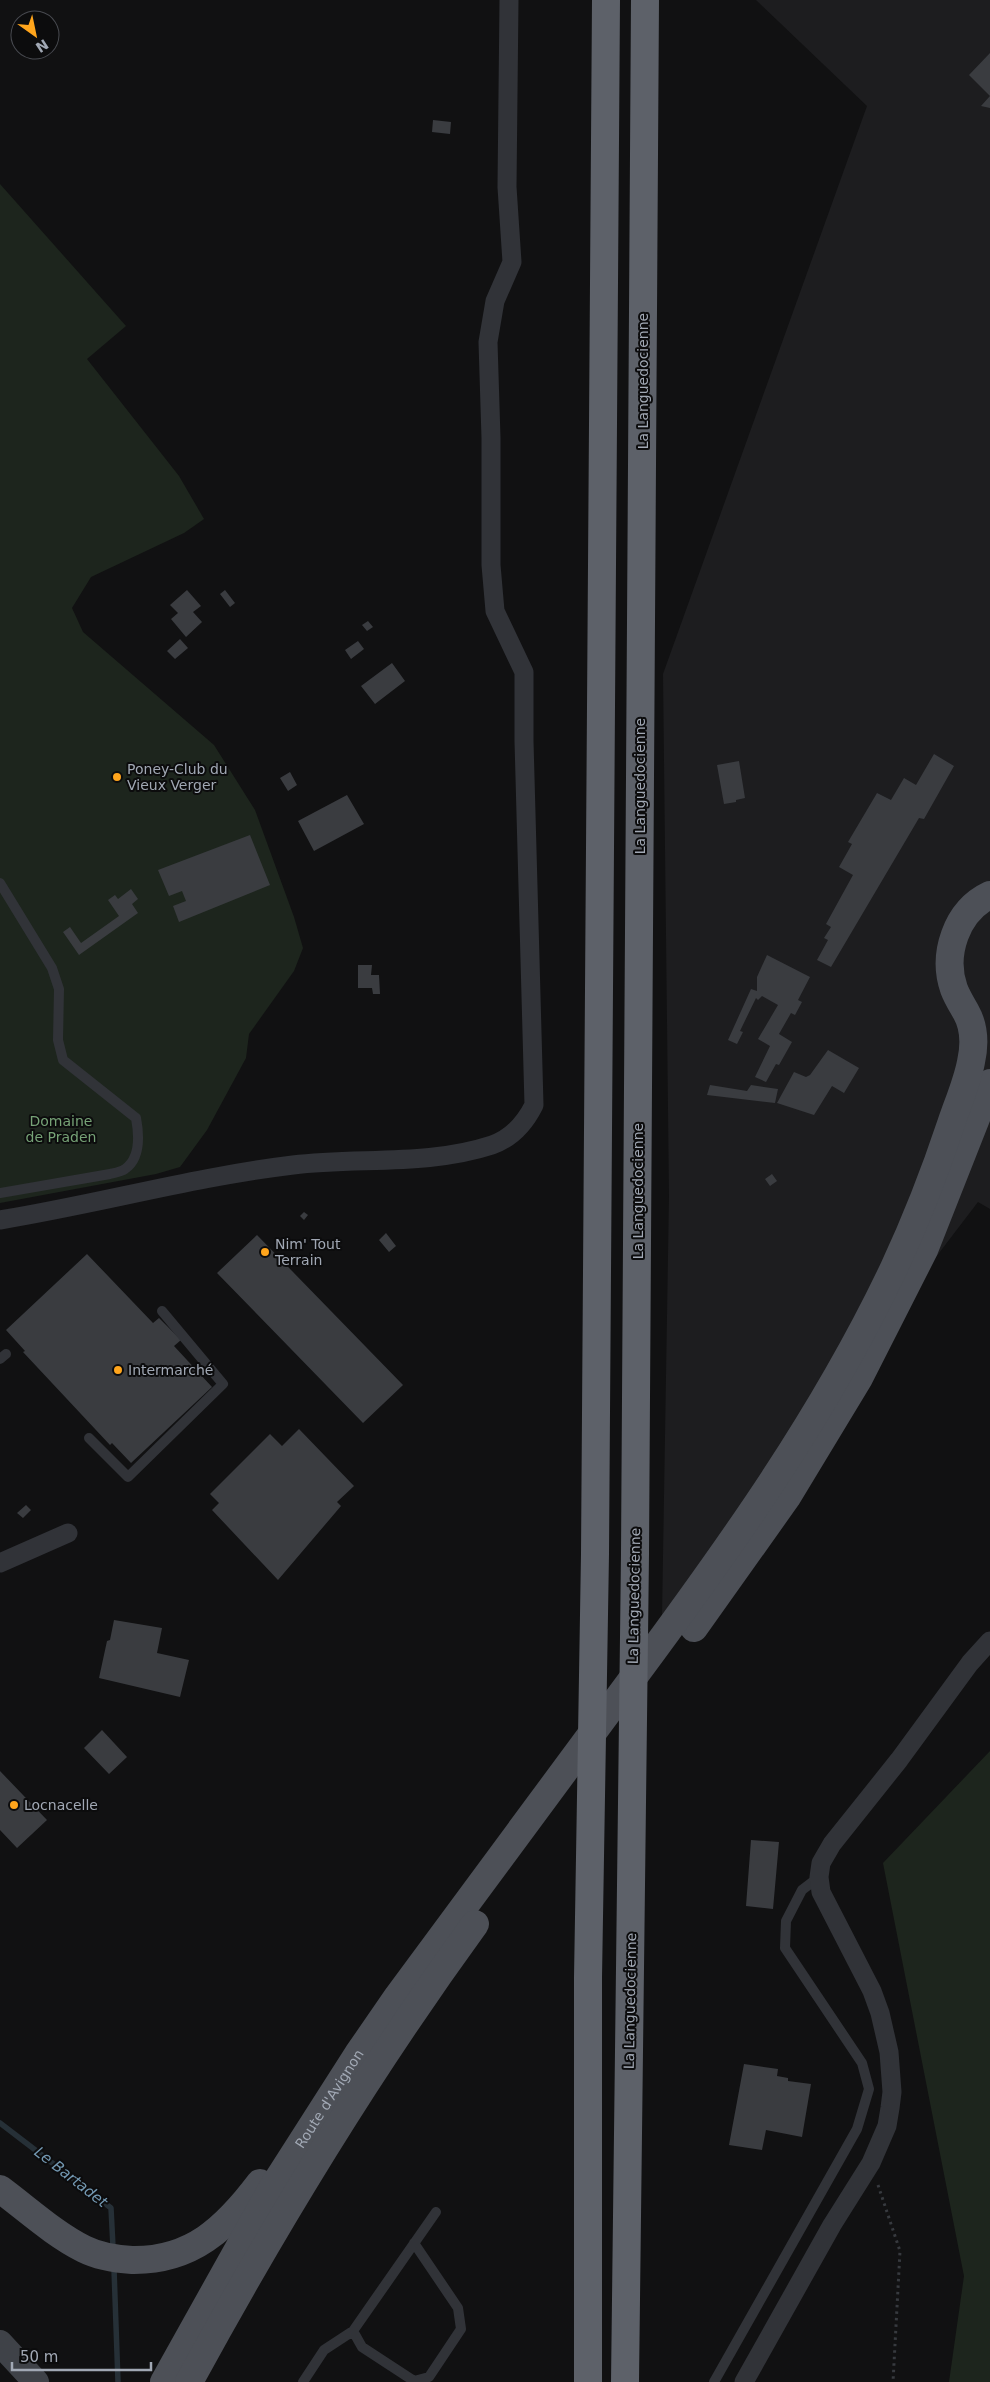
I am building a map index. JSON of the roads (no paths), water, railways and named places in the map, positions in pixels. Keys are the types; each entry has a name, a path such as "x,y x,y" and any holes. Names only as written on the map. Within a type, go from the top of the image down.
{"highway":[{"path":"588,2382 588,1978 595,1544 606,0"},
{"name":"La Languedocienne","path":"625,2382 635,1554 646,3"}],"main road":[{"path":"713,1585 821,1404 876,1307 900,1255 941,1154 967,1078 973,1052 973,1025 954,991 949,965 953,940 964,916 983,898 990,895"},
{"path":"967,1013 990,1031"},
{"path":"527,1837 713,1585 787,1497 859,1378 924,1250 990,1083"},
{"name":"Route d'Avignon","path":"164,2382 273,2186 358,2054 398,1996 527,1837"},
{"name":"Route d'Avignon","path":"189,2382 320,2152 527,1837"},
{"path":"0,2189 60,2234 86,2250 120,2260 160,2258 175,2255 206,2239 234,2214 358,2054"},
{"path":"0,2343 36,2382"}],"street":[{"path":"0,1220 234,1174 353,1160 402,1160 479,1148 508,1137 523,1124 534,1105 524,741 524,672 495,611 491,565 491,438 488,342 495,301 512,262 507,188 509,0"},
{"path":"0,1563 68,1534"},
{"path":"744,2382 827,2234 871,2163 887,2126 890,2108 891,2071 886,2033 872,1992 821,1892 819,1877 821,1863 832,1844 899,1760 970,1663 990,1641"}],"lane":[{"path":"0,883 52,968 59,989 58,1040 63,1060 136,1118 140,1137 136,1152 125,1169 110,1174 0,1193"},
{"path":"88,1438 128,1477 223,1384 162,1310"},
{"path":"714,2382 857,2130 869,2089 862,2063 785,1948 786,1921 802,1890 819,1877"},
{"path":"302,2382 324,2350 353,2331 436,2212"},
{"path":"353,2331 362,2347 414,2381 429,2377 461,2329 458,2308 414,2243"}],"waterway":[{"name":"Le Bartadet","path":"0,2123 111,2208 113,2247"},
{"name":"Le Bartadet","path":"114,2269 118,2382"}],"place":[{"name":"Poney-Club du Vieux Verger","path":"117,777"},
{"name":"Nim' Tout Terrain","path":"265,1252"},
{"name":"Intermarché","path":"118,1370"},
{"name":"Locnacelle","path":"14,1805"}],"park label":[{"name":"Domaine de Praden","path":"61,1130"}]}
